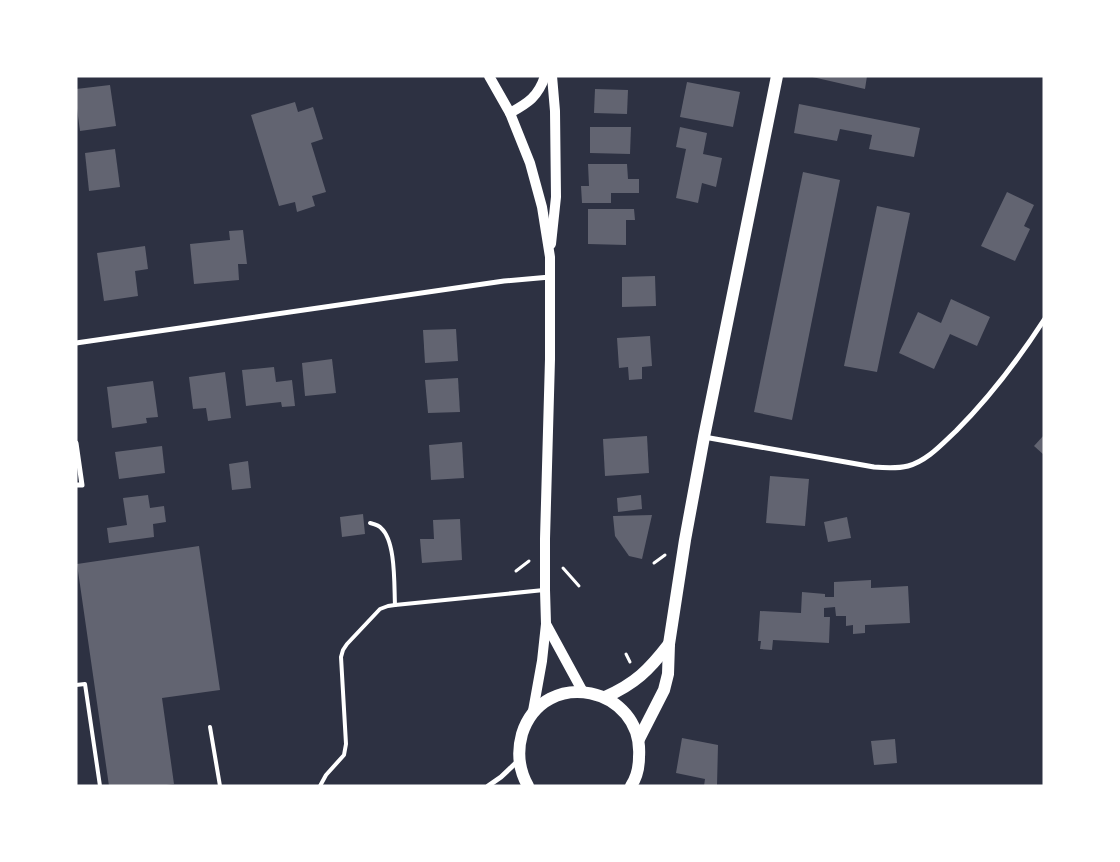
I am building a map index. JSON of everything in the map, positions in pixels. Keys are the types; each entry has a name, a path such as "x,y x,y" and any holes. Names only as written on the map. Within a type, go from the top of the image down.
{"main road":[{"path":"489,76 510,113 532,172 542,207 550,257"},
{"path":"510,113 528,103 538,93 545,76"},
{"path":"528,786 522,773 519,759 520,739 533,711 542,661 546,624 545,539 550,359 550,257 556,197 555,111 552,76"},
{"path":"638,739 664,690 668,674 669,644 685,540 777,76"},
{"path":"546,624 583,692"},
{"path":"605,697 622,690 642,675 669,644"},
{"path":"533,711 545,701 557,695 570,692 583,692 605,697 618,706 628,716 634,726 640,752 634,782 630,786"}],"street":[{"path":"76,343 504,281 550,277"},
{"path":"704,437 874,467 908,466 936,450 975,412 997,387 1044,320"},
{"path":"76,443 79,485"},
{"path":"488,786 501,777 519,759"}],"lane":[{"path":"370,523 381,527 388,538 391,548 395,604"},
{"path":"320,786 326,775 344,755 346,744 341,657 343,650 380,609 395,604 545,590"},
{"path":"76,685 85,684 100,786"},
{"path":"210,727 220,786"}],"building":[{"path":"808,76 867,76 865,89"},
{"path":"687,82 740,92 733,127 680,117"},
{"path":"110,85 116,126 80,131 76,89"},
{"path":"595,89 628,90 627,114 594,113"},
{"path":"295,102 298,112 313,107 323,139 311,143 326,192 312,196 315,206 297,212 295,202 279,206 251,115"},
{"path":"799,104 920,128 914,157 869,149 872,135 840,129 837,141 794,133"},
{"path":"590,127 631,127 630,154 590,153"},
{"path":"680,127 707,133 703,154 722,158 716,187 702,183 698,203 676,198 686,149 676,147"},
{"path":"115,149 120,187 89,191 85,153"},
{"path":"588,164 627,164 628,179 639,179 639,193 611,193 611,203 582,203 581,186 589,186"},
{"path":"803,172 840,180 792,420 754,412"},
{"path":"1007,192 1034,205 1024,226 1030,229 1015,261 981,246"},
{"path":"877,206 910,213 877,372 844,366"},
{"path":"588,209 634,209 635,220 626,220 626,245 588,244"},
{"path":"243,230 247,264 238,264 239,280 194,284 190,244 230,240 229,231"},
{"path":"145,246 148,269 135,271 138,296 104,301 97,253"},
{"path":"655,276 656,306 622,307 622,277"},
{"path":"951,299 990,317 977,346 950,334 934,369 899,353 918,312 941,323"},
{"path":"456,329 458,361 425,363 423,330"},
{"path":"650,336 652,366 642,367 642,379 629,380 628,367 619,368 617,338"},
{"path":"332,359 336,393 305,396 302,363"},
{"path":"274,367 276,382 292,380 295,406 282,407 281,402 246,406 242,370"},
{"path":"225,372 231,418 208,421 206,408 193,409 189,377"},
{"path":"458,378 460,412 428,413 425,380"},
{"path":"153,381 158,417 146,418 147,423 112,428 107,387"},
{"path":"1044,435 1044,455 1034,446"},
{"path":"647,436 649,473 605,476 603,439"},
{"path":"462,442 464,478 431,480 429,445"},
{"path":"162,446 165,473 119,479 115,452"},
{"path":"248,461 251,488 232,490 229,464"},
{"path":"770,476 809,479 805,526 766,523"},
{"path":"148,495 150,508 164,506 166,522 153,524 154,537 109,543 107,528 127,525 123,498"},
{"path":"641,495 642,509 618,512 617,498"},
{"path":"363,514 365,534 342,537 340,517"},
{"path":"652,515 642,559 629,556 615,536 613,516"},
{"path":"847,517 851,538 828,542 824,522"},
{"path":"460,519 462,560 422,563 420,539 434,539 433,520"},
{"path":"199,546 220,690 162,698 174,784 159,786 109,786 77,564"},
{"path":"871,580 871,588 908,586 910,623 865,625 865,633 853,634 853,625 846,626 846,616 836,616 835,607 824,608 824,617 830,617 829,643 773,640 772,650 760,649 761,641 758,641 760,611 801,613 802,592 825,594 825,597 834,597 834,582"},
{"path":"682,738 718,745 717,786 704,786 705,779 676,773"},
{"path":"895,739 897,763 874,765 871,741"}]}
